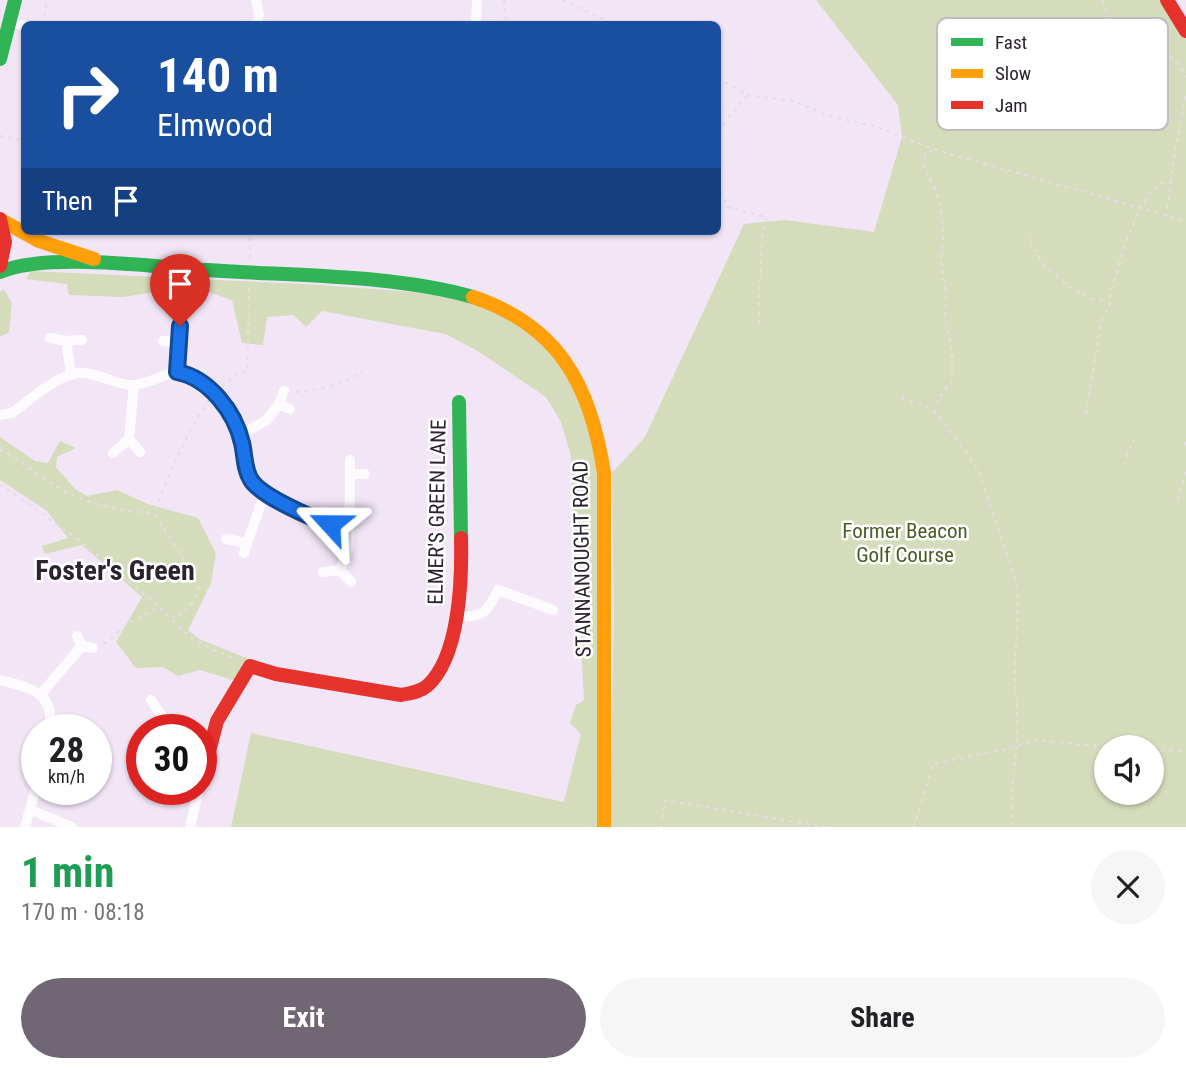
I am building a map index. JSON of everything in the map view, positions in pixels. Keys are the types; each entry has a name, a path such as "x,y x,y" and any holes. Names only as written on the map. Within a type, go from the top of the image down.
{"main road":[{"path":"0,59 17,24 15,0"},
{"path":"1167,0 1186,32"},
{"path":"0,219 5,234 5,248 0,265"},
{"name":"STANNANOUGHT ROAD","path":"0,219 21,231"},
{"name":"STANNANOUGHT ROAD","path":"28,235 39,241 106,262"},
{"name":"STANNANOUGHT ROAD","path":"0,272 21,264 106,262 370,281 441,290 481,300 509,312 551,343 582,386 600,440 604,473 604,827"},
{"name":"ELMER'S GREEN LANE","path":"252,667 276,674 401,695 415,693 429,684 442,663 456,617 460,584 459,402"},
{"path":"217,721 250,666 252,667"}],"street":[{"path":"256,0 258,21"},
{"path":"475,21 477,0"},
{"path":"177,372 180,326"},
{"path":"50,338 82,340"},
{"path":"66,341 71,373"},
{"path":"163,341 179,342"},
{"path":"0,415 12,413 71,373 83,373 134,386 177,372 200,380 214,393 240,435 251,480 265,493 320,521 348,527"},
{"path":"113,453 129,439 134,386"},
{"path":"240,435 267,420 279,404 284,391"},
{"path":"279,404 290,409"},
{"path":"129,439 140,452"},
{"path":"340,570 349,547 351,460"},
{"path":"350,474 365,474"},
{"path":"226,539 245,548 265,493"},
{"path":"323,572 340,570"},
{"path":"340,570 351,582"},
{"path":"456,617 481,614 490,608 498,590 553,610"},
{"path":"41,694 79,641 93,648"},
{"path":"0,680 26,686 41,694 49,714"},
{"path":"151,700 161,714"},
{"path":"25,827 32,805"},
{"path":"190,827 195,805"},
{"path":"31,810 72,827"}],"path":[{"path":"44,21 47,0"},
{"path":"504,0 506,21"},
{"path":"562,0 608,21"},
{"path":"1102,0 1110,18"},
{"path":"1168,58 1181,67 1186,77"},
{"path":"721,80 748,95 793,101 829,116 874,127 933,149 1186,221"},
{"path":"1166,217 1186,94"},
{"path":"721,131 732,112 748,95"},
{"path":"0,136 21,140"},
{"path":"933,149 928,151 924,165 936,191 942,216 941,262 946,293 944,318 952,350 951,381 937,401 934,412"},
{"path":"1086,413 1102,318 1111,303 1109,299 1140,210 1156,187 1170,182"},
{"path":"721,192 733,209"},
{"path":"721,206 766,218 762,236 760,328"},
{"path":"1030,233 1034,253 1070,287 1093,300 1109,299"},
{"path":"153,513 189,431 214,393 238,373 247,372 249,292"},
{"path":"284,391 290,393 318,390 362,372"},
{"path":"902,398 934,412 947,424 958,445 978,469 1016,581 1018,598 1013,827"},
{"path":"1124,465 1133,439"},
{"path":"1185,442 1186,450"},
{"path":"0,449 78,498 137,512 153,513"},
{"path":"1178,500 1186,470"},
{"path":"0,484 79,540 159,607 188,637 252,667"},
{"path":"153,513 183,558 199,590 191,605 173,621"},
{"path":"93,648 109,641 130,622 159,607"},
{"path":"914,827 933,764 1016,749 1035,740 1094,746"},
{"path":"1164,750 1186,751"},
{"path":"661,827 665,800 825,827"}],"green space":[{"name":"Former Beacon Golf Course","path":"816,0 1167,0 1186,31 1186,827 610,827 614,617 612,473 645,437 744,224 785,220 874,232 902,137 898,105"},
{"path":"31,271 321,285 427,293 475,303 508,317 536,336 578,383 598,451 602,827 231,827 251,733 564,802 581,734 570,723 576,705 584,700 571,456 561,422 546,397 476,350 445,334 322,311 306,327 293,315 267,317 263,345 242,343 232,300 205,291 161,291 123,297 69,295 67,284 26,279"},
{"path":"4,289 12,303 9,332 0,337 0,292"},
{"path":"0,437 35,461 48,463 60,441 76,448 57,457 56,467 75,489 87,496 117,490 148,504 198,518 216,554 211,583 188,630 199,639 249,659 245,672 233,680 200,670 178,676 163,667 136,668 116,642 142,597 82,545 45,554 42,546 68,538 47,511 0,480"}],"traffic: fast":[{"path":"0,59 15,0"},
{"path":"0,272 45,263 101,262 376,280 442,289 473,297"},
{"path":"459,402 461,538"}],"traffic: slow":[{"path":"1,220 21,231"},
{"path":"28,235 94,259"},
{"path":"473,297 503,309 549,343 580,387 598,442 604,473 604,827"}],"traffic: jam":[{"path":"1167,0 1186,31"},
{"path":"0,219 5,242 0,266"},
{"path":"217,721 250,666 276,674 401,695 427,686 438,673 453,637 461,574 461,538"}],"district":[{"name":"Foster's Green","path":"115,570"}],"route":[{"path":"180,326 177,372 200,380 209,387 226,410 240,435 251,480 265,493 330,524"}]}
